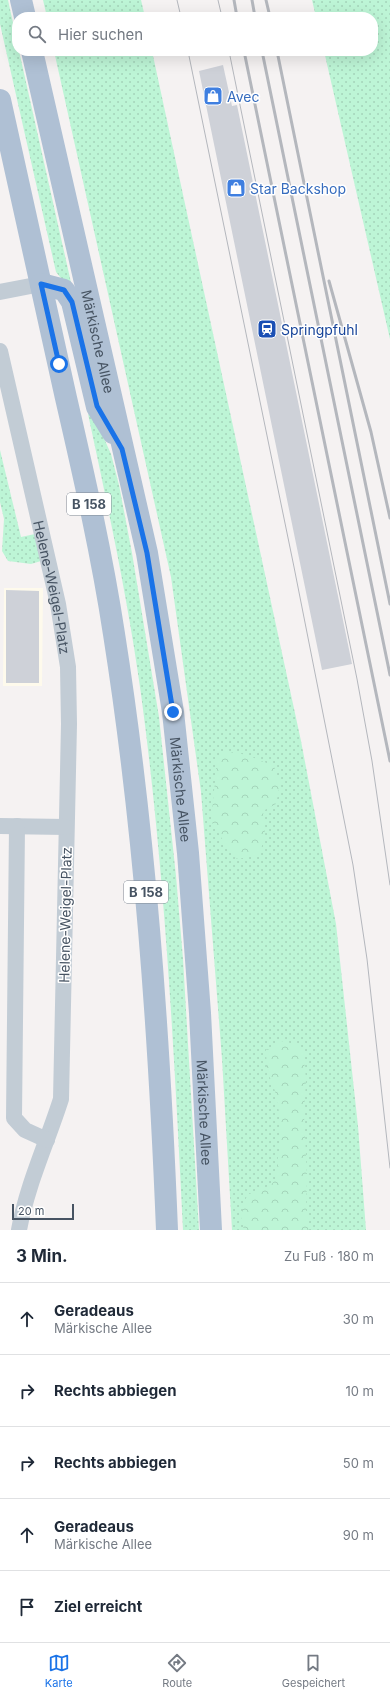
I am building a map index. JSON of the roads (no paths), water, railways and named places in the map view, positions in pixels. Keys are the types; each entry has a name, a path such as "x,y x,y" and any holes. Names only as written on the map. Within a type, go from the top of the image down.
{"main road":[{"path":"21,0 24,12"},
{"name":"Märkische Allee","path":"33,56 147,553 175,728 188,853 200,1012 211,1230"},
{"name":"B 158","path":"0,100 100,557 114,633 126,716 143,857 155,1015 166,1230"},
{"path":"41,284 64,290 72,302 97,406 122,449"}],"street":[{"path":"0,292 41,284"},
{"name":"Helene-Weigel-Platz","path":"0,351 58,604 68,667 69,724 61,1099 47,1140"},
{"name":"Helene-Weigel-Platz","path":"0,826 66,827"},
{"path":"17,826 14,1118 25,1130 47,1140 30,1185 19,1230"}],"tram line":[{"path":"177,0 180,12"},
{"path":"218,0 221,12"},
{"path":"189,56 294,567 353,865 367,959 390,1168"},
{"path":"230,56 357,679 372,761 390,885"}],"railway":[{"path":"234,0 236,12"},
{"path":"252,0 254,12"},
{"path":"266,0 269,12"},
{"path":"245,56 390,761"},
{"path":"263,56 390,675"},
{"path":"278,56 390,604"},
{"path":"329,281 371,432 390,518"}],"place":[{"name":"Avec","path":"213,96"},
{"name":"Star Backshop","path":"236,188"},
{"name":"Springpfuhl","path":"267,329"}]}
